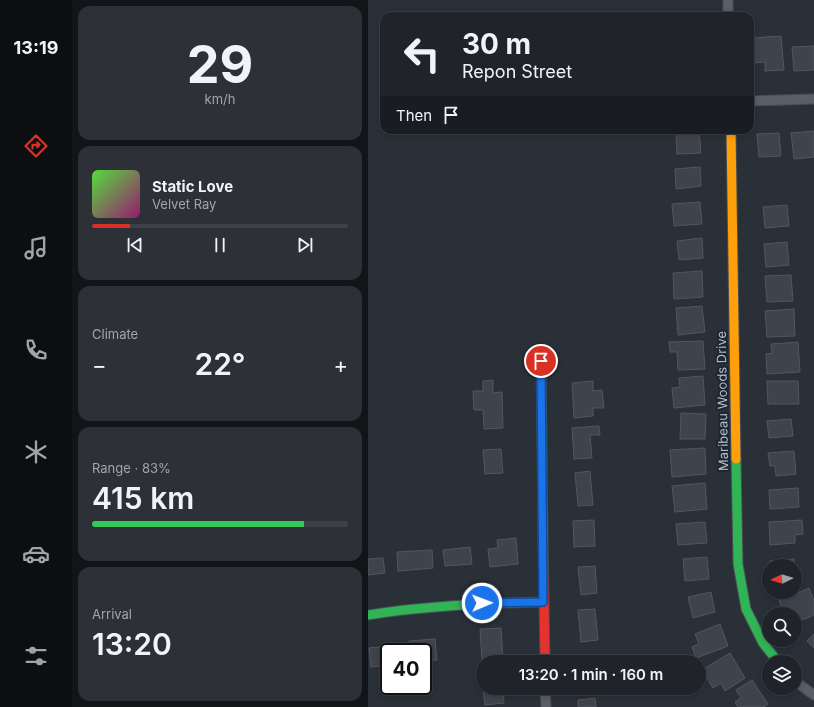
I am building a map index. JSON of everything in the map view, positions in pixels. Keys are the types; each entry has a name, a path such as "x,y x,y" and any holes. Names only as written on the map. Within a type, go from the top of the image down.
{"street":[{"path":"728,0 728,12"},
{"path":"754,101 814,100"},
{"name":"Maribeau Woods Drive","path":"731,134 738,564 746,609 763,643 772,655"},
{"path":"541,361 545,655"},
{"path":"368,615 393,611 482,603 543,602"},
{"path":"802,686 814,695"},
{"path":"545,695 546,707"}],"building":[{"path":"781,36 784,70 765,71 765,62 754,63 754,38"},
{"path":"814,46 814,70 794,71 792,47"},
{"path":"814,131 814,157 794,159 791,133"},
{"path":"779,133 781,156 759,157 757,134"},
{"path":"676,134 699,134 701,153 677,154"},
{"path":"700,167 701,186 676,189 675,169"},
{"path":"700,202 702,224 674,226 672,204"},
{"path":"787,205 789,226 765,228 763,207"},
{"path":"702,238 703,258 679,260 677,241"},
{"path":"787,242 789,265 766,267 764,244"},
{"path":"702,271 703,297 674,299 673,273"},
{"path":"791,275 793,301 767,302 765,276"},
{"path":"702,306 705,332 678,335 676,308"},
{"path":"794,309 795,336 767,337 765,311"},
{"path":"703,341 705,369 678,370 677,352 670,352 669,342"},
{"path":"798,342 800,372 767,374 766,354 772,353 771,344"},
{"path":"703,376 705,405 674,408 672,388 680,387 679,378"},
{"path":"493,380 493,393 502,392 503,428 484,429 483,410 474,410 473,391 483,391 483,381"},
{"path":"593,381 593,391 602,390 604,408 593,408 593,416 574,418 572,383"},
{"path":"767,381 798,381 799,404 768,404"},
{"path":"681,413 706,414 705,439 680,439"},
{"path":"791,419 793,436 769,438 767,421"},
{"path":"599,426 600,435 590,435 592,458 574,459 572,428"},
{"path":"705,448 706,474 672,477 670,450"},
{"path":"501,449 503,473 485,474 483,450"},
{"path":"794,451 796,474 776,476 775,466 770,466 768,453"},
{"path":"590,471 593,505 578,506 575,473"},
{"path":"705,483 707,509 675,512 672,486"},
{"path":"798,488 799,507 770,509 769,490"},
{"path":"594,520 595,546 574,547 573,521"},
{"path":"802,520 803,534 795,535 795,543 770,545 769,522"},
{"path":"705,522 707,543 678,545 676,524"},
{"path":"516,538 518,564 490,567 488,549 498,548 497,540"},
{"path":"470,547 472,564 445,566 443,550"},
{"path":"432,550 433,568 398,571 397,552"},
{"path":"707,557 709,579 685,581 683,559"},
{"path":"383,558 385,573 368,575 368,559"},
{"path":"595,566 597,593 581,595 578,567"},
{"path":"809,588 814,601 814,615 802,620 802,607 782,607 779,601 784,599 802,599 802,591"},
{"path":"711,592 715,612 693,618 688,597"},
{"path":"595,609 598,640 581,642 578,610"},
{"path":"720,624 728,646 704,655 695,655 692,647 699,644 695,634"},
{"path":"501,628 503,655 482,655 480,629"},
{"path":"814,634 814,648 807,641"},
{"path":"435,639 437,660 432,660 432,643 409,643 409,641"},
{"path":"380,647 380,666 371,667 369,648"},
{"path":"730,653 745,678 725,691 721,683 713,688 706,677 706,668"},
{"path":"752,680 768,704 764,707 738,707 735,702 741,698 736,690"},
{"path":"484,695 503,695 504,703 485,705"},
{"path":"595,698 596,707 578,707 578,700"}],"traffic: fast":[{"path":"541,361 543,537"},
{"path":"736,459 738,564 746,609 763,643 772,655"},
{"path":"368,615 412,609 499,603 543,602"}],"traffic: slow":[{"path":"731,134 736,459"}],"traffic: jam":[{"path":"543,537 545,655"}],"route":[{"path":"482,603 543,602 541,361"}]}
